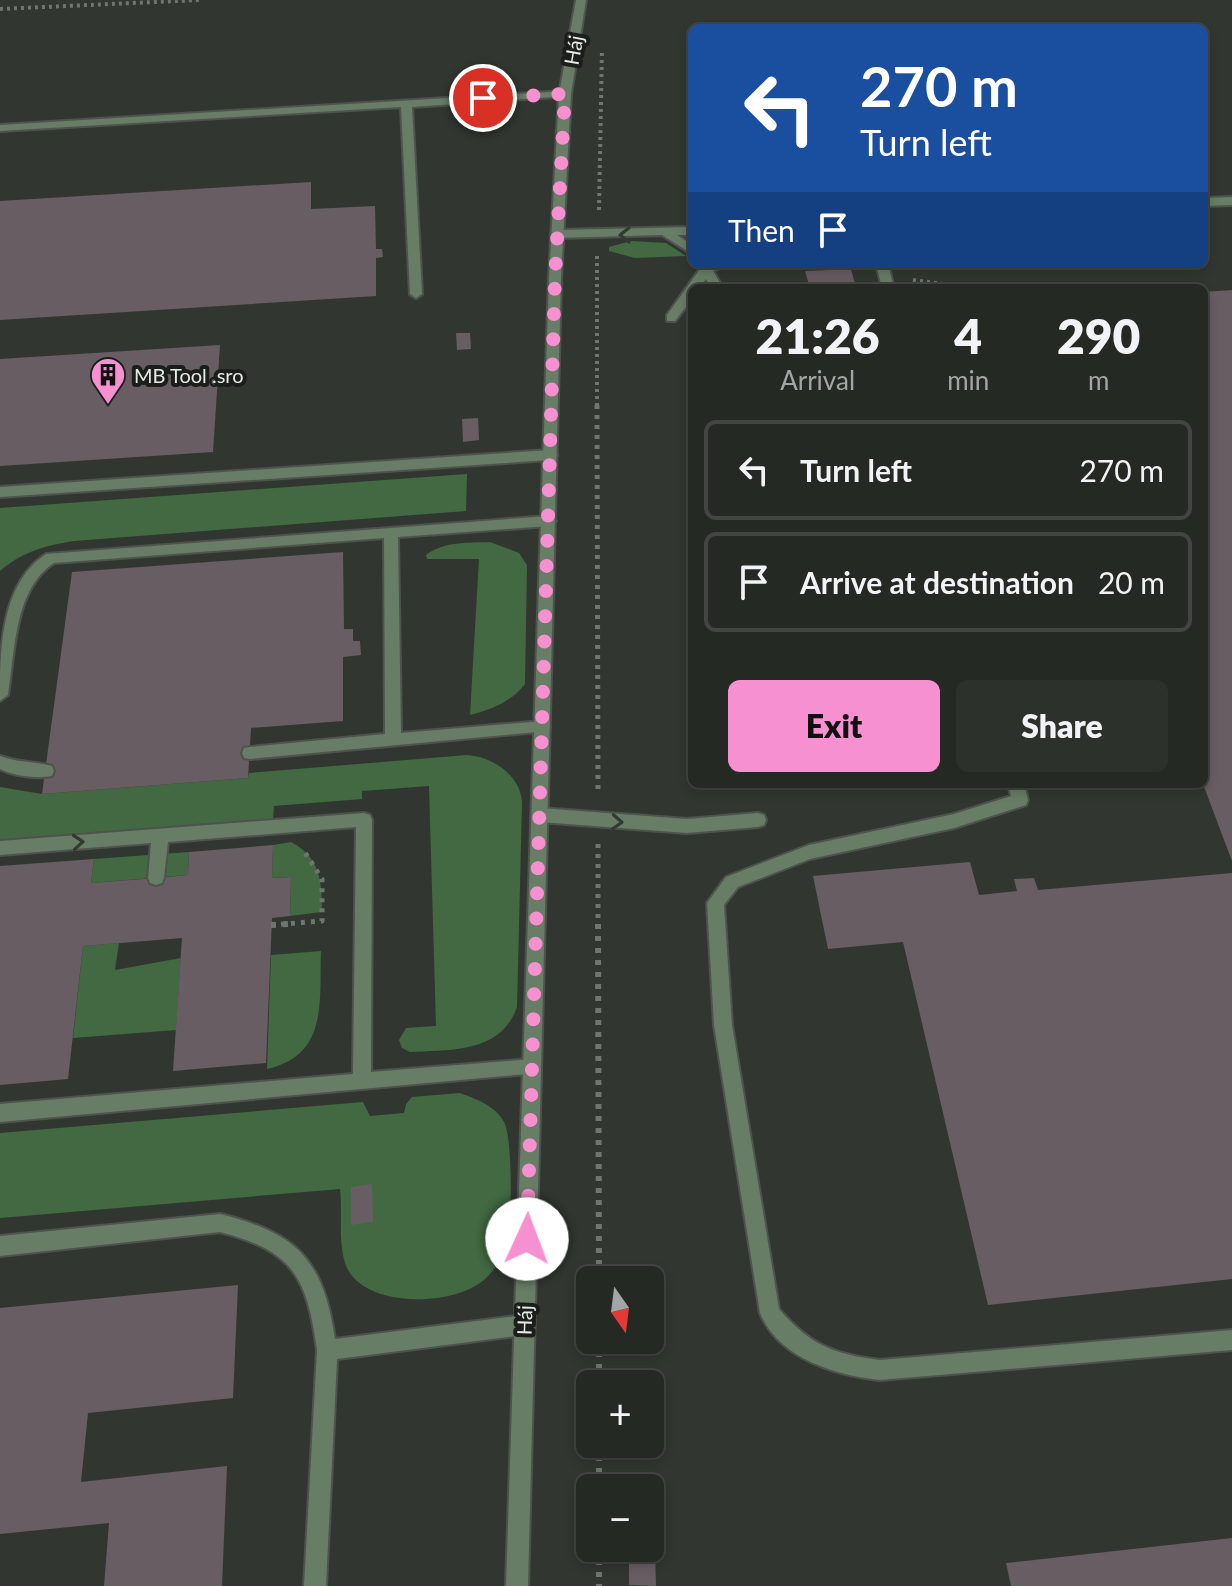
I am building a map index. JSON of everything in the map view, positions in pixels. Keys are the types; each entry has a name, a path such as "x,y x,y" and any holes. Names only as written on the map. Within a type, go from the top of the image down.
{"street":[{"name":"Háj","path":"517,1586 557,234 565,94 581,0"},
{"path":"0,128 565,94"},
{"path":"406,103 416,294"},
{"path":"1208,202 1232,201"},
{"path":"557,234 688,231"},
{"path":"665,233 688,247"},
{"path":"671,318 688,296"},
{"path":"0,492 550,455"},
{"path":"0,695 17,599 30,573 51,558 549,521"},
{"path":"391,532 393,740"},
{"path":"250,753 542,727"},
{"path":"0,762 12,768 46,771"},
{"path":"1017,788 1020,800 954,821 809,852 732,882 715,903 723,1025 770,1313 790,1338 818,1358 851,1367 880,1370 1232,1340"},
{"path":"540,815 687,826 758,820"},
{"path":"0,848 364,820 362,1081"},
{"path":"156,878 160,835"},
{"path":"0,1113 532,1067"},
{"path":"0,1246 220,1223 250,1228 273,1238 292,1254 305,1273 323,1321 327,1350 315,1586"},
{"path":"327,1350 524,1325"}],"path":[{"path":"0,9 199,0"},
{"path":"599,1266 597,235 601,181 602,42"},
{"path":"599,1562 599,1586"}],"green space":[{"path":"631,241 666,243 686,256 635,258 609,251 609,247"},
{"path":"467,474 466,511 74,541 35,550 0,571 0,508"},
{"path":"490,542 519,553 527,565 525,684 500,704 470,715 479,559 427,559 426,555 448,545"},
{"path":"467,755 486,759 504,769 516,784 522,802 517,1007 499,1033 487,1041 458,1049 410,1052 402,1048 399,1040 406,1028 436,1026 429,786 362,791 362,799 274,806 273,820 0,841 0,787 42,794 248,778 249,773"},
{"path":"291,842 308,855 318,872 322,912 290,916 291,877 272,878 273,845"},
{"path":"189,852 188,875 91,883 94,859"},
{"path":"119,943 115,970 181,958 176,1030 73,1038 83,946"},
{"path":"321,951 319,1006 311,1038 301,1052 287,1062 267,1069 271,955"},
{"path":"460,1093 491,1107 504,1122 509,1145 511,1201 509,1234 500,1261 476,1286 458,1293 437,1298 394,1297 358,1282 347,1268 342,1249 340,1189 0,1218 0,1133 363,1102 370,1116 404,1113 412,1097"}],"building":[{"path":"311,182 311,209 375,206 376,249 382,249 383,257 376,258 376,296 0,320 0,201"},
{"path":"851,269 855,284 809,284 805,271"},
{"path":"1232,290 1232,861 1205,788 1208,788 1208,292"},
{"path":"456,333 470,333 471,349 457,350"},
{"name":"MB Tool .sro","path":"220,345 213,452 0,466 0,359"},
{"path":"478,418 479,440 463,442 462,419"},
{"path":"343,552 344,629 353,629 353,641 360,641 361,655 343,657 343,721 251,728 248,778 42,794 72,572"},
{"path":"273,845 272,878 291,877 290,916 272,918 266,1063 173,1071 182,938 83,946 68,1079 0,1085 0,866 94,859 91,883 156,878 188,875 189,852"},
{"path":"970,862 979,895 1017,891 1014,879 1034,878 1038,890 1232,873 1232,1279 988,1305 903,942 828,949 813,876"},
{"path":"372,1184 373,1222 351,1225 351,1187"},
{"path":"238,1285 233,1398 88,1413 81,1482 227,1466 222,1586 104,1586 109,1523 0,1534 0,1308"},
{"path":"1232,1538 1232,1586 1011,1586 1006,1563"},
{"path":"629,1562 655,1562 656,1586 629,1585"}],"place":[{"name":"MB Tool .sro","path":"108,406"}],"route":[{"path":"483,98 565,94 555,278 527,1239"}]}
